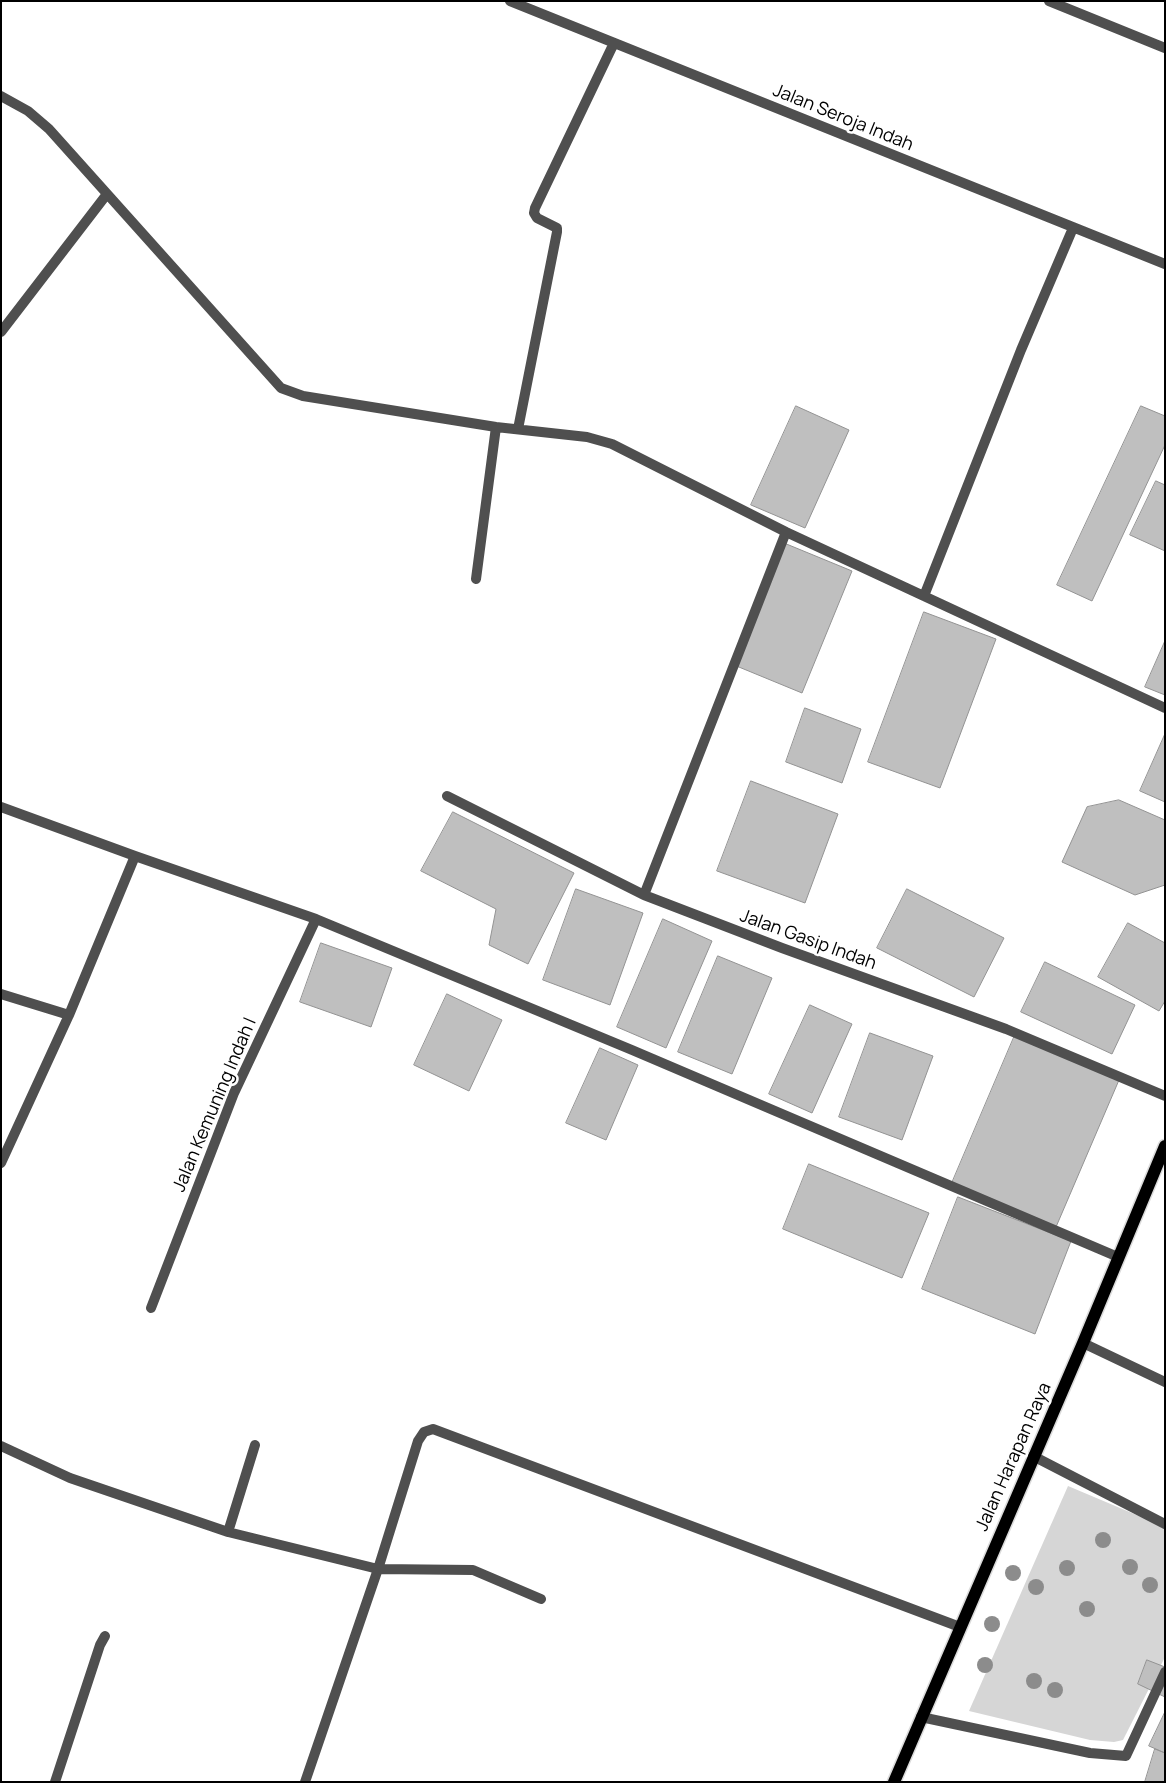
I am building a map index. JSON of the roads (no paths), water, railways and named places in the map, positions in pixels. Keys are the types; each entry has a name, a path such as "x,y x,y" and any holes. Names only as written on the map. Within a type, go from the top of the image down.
{"main road":[{"name":"Jalan Harapan Raya","path":"894,1782 1083,1343 1165,1146"}],"street":[{"name":"Jalan Seroja Indah","path":"510,1 1165,264"},
{"path":"1049,1 1165,48"},
{"path":"518,429 557,232 557,228 554,225 537,218 535,208 614,43"},
{"path":"1,96 39,119 281,388 303,396 496,427 587,437 612,444 786,532 1165,708"},
{"path":"1,332 107,194"},
{"path":"924,596 1021,350 1074,228"},
{"path":"476,579 496,427"},
{"path":"644,895 786,532"},
{"name":"Jalan Gasip Indah","path":"447,796 644,895 1006,1030 1165,1096"},
{"path":"1,807 316,919 632,1050 1118,1258"},
{"path":"1,1163 35,1092 135,856"},
{"name":"Jalan Kemuning Indah I","path":"151,1308 234,1093 316,919"},
{"path":"1,994 68,1015"},
{"path":"1083,1343 1165,1382"},
{"path":"305,1782 378,1569 418,1441 424,1432 434,1429 960,1627"},
{"path":"228,1532 255,1445"},
{"path":"1,1446 70,1478 228,1532 378,1569 473,1570 541,1599"},
{"path":"1034,1456 1165,1524"},
{"path":"55,1782 100,1645 105,1636"},
{"path":"921,1717 1090,1753 1126,1756 1165,1672"}]}
